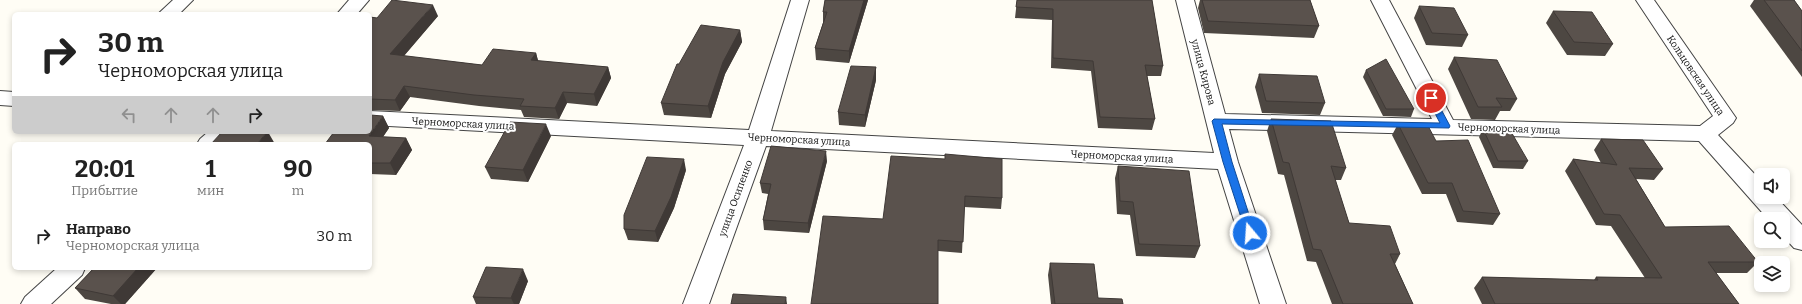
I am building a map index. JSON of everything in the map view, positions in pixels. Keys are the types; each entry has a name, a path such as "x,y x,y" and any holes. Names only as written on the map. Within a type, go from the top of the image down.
{"street":[{"path":"169,12 184,0"},
{"path":"348,12 360,0"},
{"name":"улица Осипенко","path":"696,304 758,137 800,0"},
{"name":"улица Кирова","path":"1185,0 1228,162 1273,304"},
{"path":"1380,0 1446,126"},
{"name":"Кольцовская улица","path":"1645,0 1725,118 1705,134"},
{"path":"0,98 12,99"},
{"name":"Черноморская улица","path":"372,118 1228,162"},
{"name":"Черноморская улица","path":"1217,121 1705,134"},
{"path":"210,142 220,134"},
{"path":"1705,134 1754,187"},
{"path":"1769,204 1775,212"},
{"path":"1790,228 1802,241"},
{"path":"34,304 71,270"}],"building":[{"path":"392,0 433,5 390,54 482,65 493,49 536,53 531,60 608,67 594,94 563,92 555,108 520,106 524,99 474,95 404,86 395,100 372,99 372,17 377,18"},
{"path":"825,0 864,0 849,51 815,48 827,12 823,12"},
{"path":"1017,0 1152,0 1163,66 1145,65 1155,119 1100,117 1093,61 1053,58 1053,9 1016,7"},
{"path":"1202,0 1310,0 1319,26 1208,21"},
{"path":"1764,0 1794,0 1802,11 1802,51"},
{"path":"1419,6 1454,8 1468,35 1432,33"},
{"path":"1553,11 1592,12 1613,44 1574,42"},
{"path":"701,25 740,30 723,62 708,106 661,103 677,64 679,64"},
{"path":"1454,57 1497,60 1517,99 1496,98 1502,107 1478,107"},
{"path":"1386,59 1414,109 1386,109 1366,70"},
{"path":"851,66 876,67 865,115 838,112"},
{"path":"1259,74 1317,76 1325,103 1266,101"},
{"path":"372,115 383,116 372,132"},
{"path":"1271,119 1331,121 1346,168 1331,166 1349,223 1390,226 1400,254 1390,254 1413,304 1343,304 1321,250 1313,249 1289,163 1283,162"},
{"path":"510,122 546,124 523,170 485,167"},
{"path":"1398,124 1427,124 1436,141 1468,140 1500,214 1463,211 1452,183 1428,183"},
{"path":"1483,129 1510,130 1528,161 1498,161"},
{"path":"220,134 265,134 259,142 213,142"},
{"path":"332,134 370,134 369,136 406,138 390,163 372,163 372,142 326,142"},
{"path":"1601,139 1643,140 1663,169 1629,168 1665,227 1729,226 1754,257 1754,262 1708,262 1739,304 1495,304 1482,277 1598,280 1596,277 1662,278 1620,215 1604,214 1573,159 1617,165"},
{"path":"771,146 826,151 808,223 763,220 771,184 760,183"},
{"path":"945,154 1002,159 1002,198 965,196 963,242 938,240 938,304 811,304 823,216 883,219 891,156 945,159"},
{"path":"647,157 684,159 671,197 655,231 624,229 624,215"},
{"path":"1118,166 1189,171 1200,246 1139,244 1133,202 1120,201"},
{"path":"1050,263 1094,264 1098,298 1122,299 1123,304 1055,304"},
{"path":"486,267 523,269 511,298 473,297"},
{"path":"92,270 136,270 113,296 75,288"},
{"path":"733,294 786,297 785,304 731,304"}],"route":[{"path":"1250,233 1217,121 1446,126 1431,98"}]}
